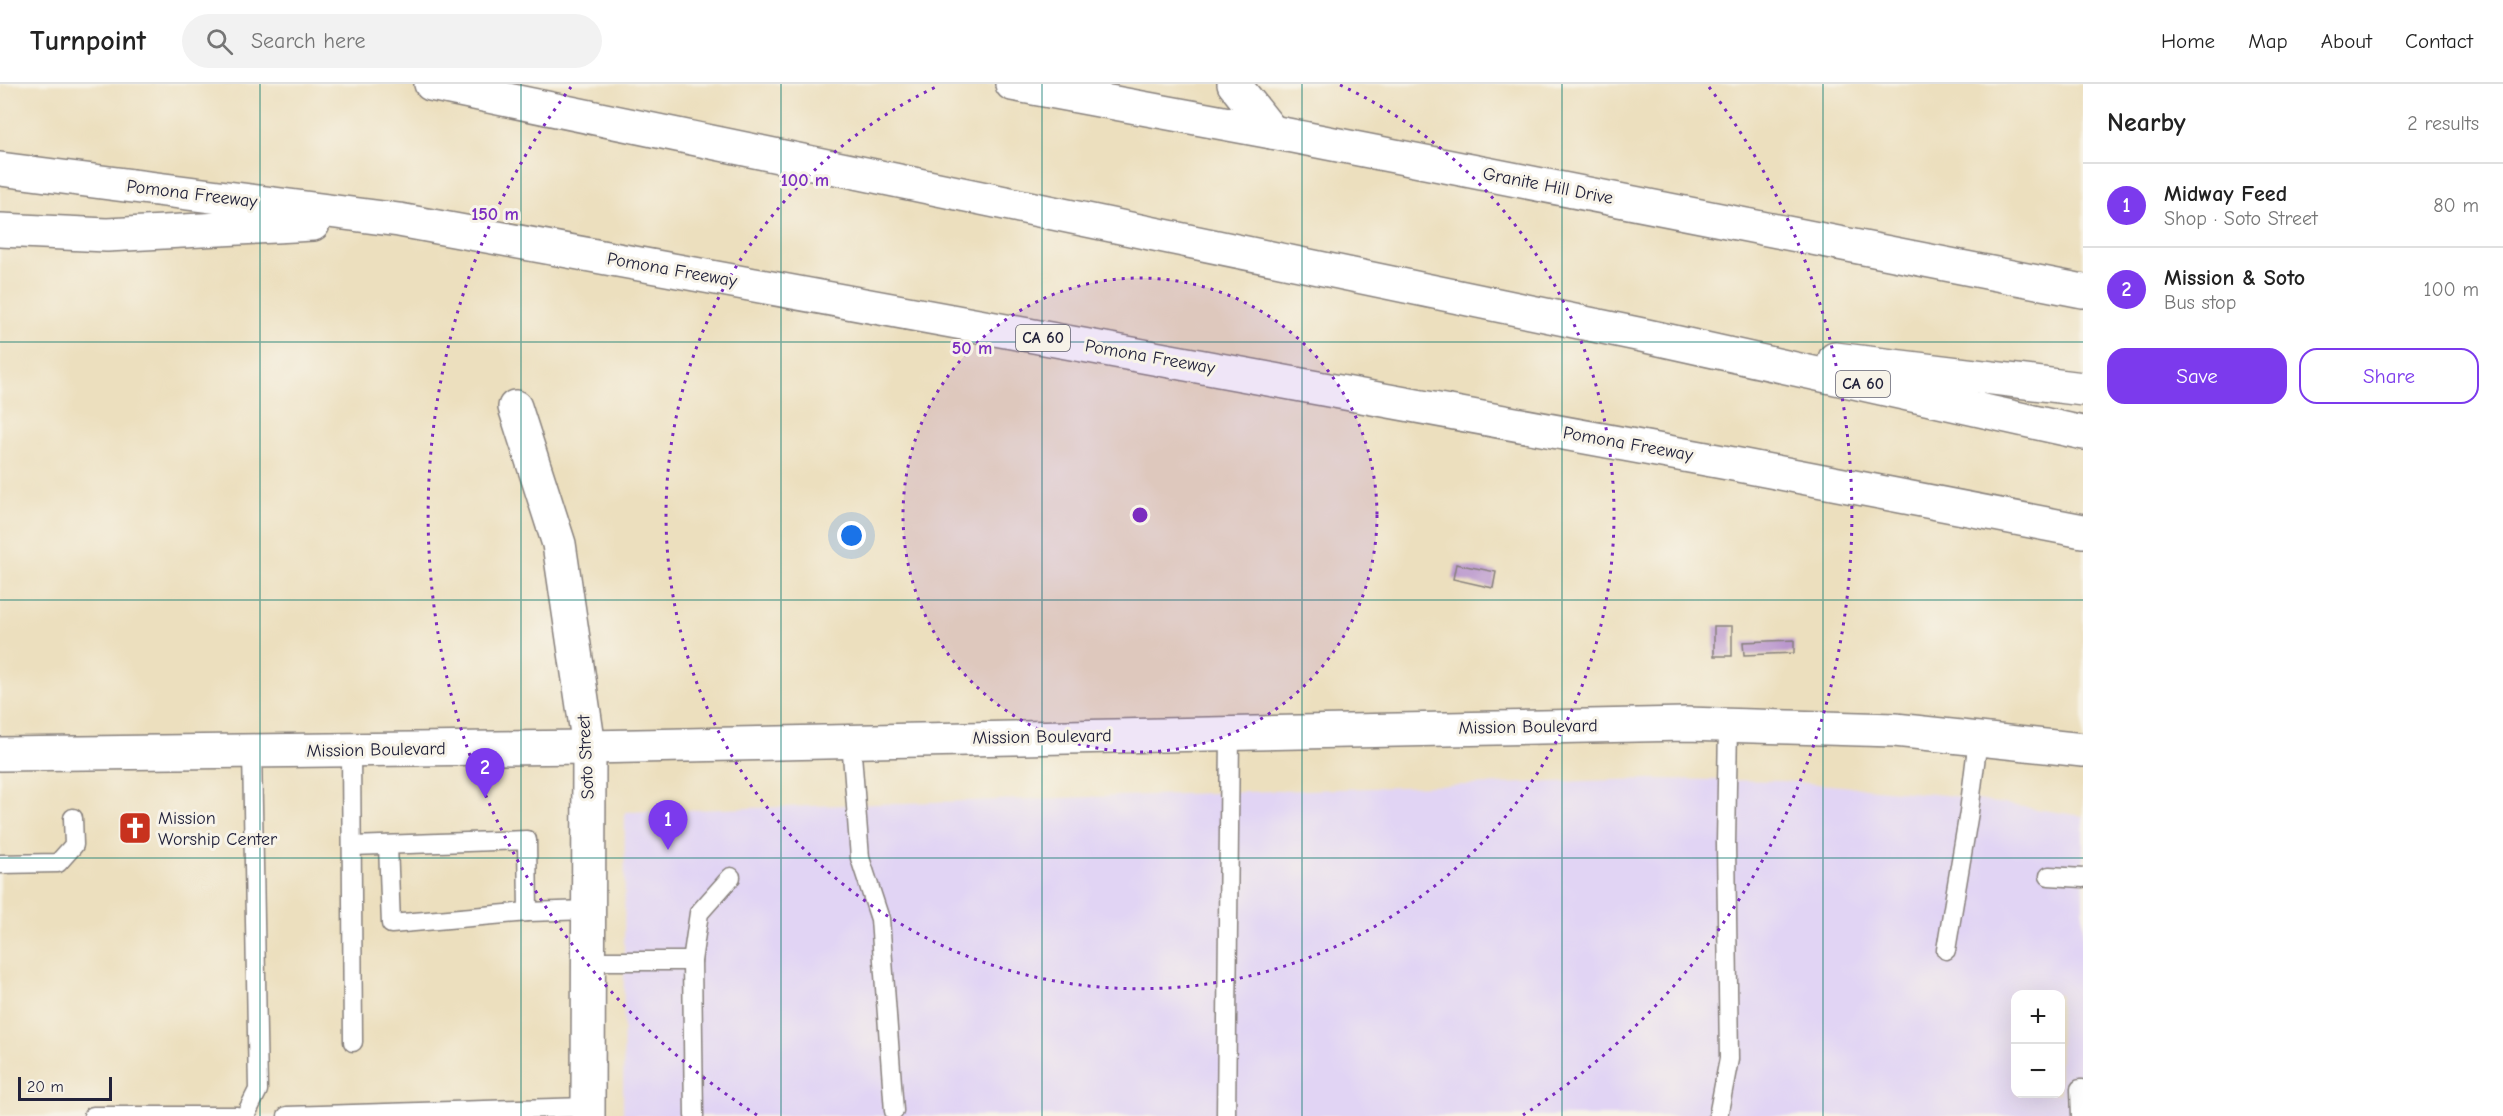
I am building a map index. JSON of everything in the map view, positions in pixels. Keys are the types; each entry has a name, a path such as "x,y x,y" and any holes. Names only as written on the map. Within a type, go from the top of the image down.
{"main road":[{"name":"CA 60","path":"431,84 1642,335 2083,433"},
{"name":"Granite Hill Drive","path":"1012,84 1272,132 2083,291"},
{"path":"1234,84 1272,132"},
{"name":"Pomona Freeway","path":"0,169 399,220 1716,460 2083,531"},
{"path":"0,230 107,235 399,220"},
{"path":"1642,335 2083,389"},
{"name":"Soto Street","path":"515,407 559,544 589,747 588,1111"},
{"name":"Mission Boulevard","path":"0,754 589,747 1728,725 1895,730 2083,750"}],"lane":[{"path":"1718,1116 1729,1059 1726,867 1728,725"},
{"path":"1226,1116 1230,734"},
{"path":"1946,950 1969,812 1978,739"},
{"path":"851,741 860,858 880,919 894,1111"},
{"path":"351,750 353,1042"},
{"path":"245,1116 258,1090 252,752"},
{"path":"0,864 58,863 74,845 73,818"},
{"path":"352,846 527,840 528,912"},
{"path":"388,845 391,924 528,912 589,910"},
{"path":"2049,876 2083,878"},
{"path":"694,1116 692,962 699,913 731,877"},
{"path":"588,962 692,962"},
{"path":"2080,1116 2080,1089 2083,1089"},
{"path":"287,1116 588,1111"},
{"path":"93,1116 237,1116"}],"shaded area":[{"path":"1649,779 1783,781 1945,795 2083,816 2083,1116 623,1116 625,812"}],"building":[{"path":"1456,564 1496,572 1493,588 1453,579"},
{"path":"1714,626 1732,626 1732,656 1714,656"},
{"path":"1794,640 1794,653 1744,655 1743,642"}],"place":[{"name":"Mission & Soto","path":"485,798"},
{"name":"Mission Worship Center","path":"135,828"},
{"name":"Midway Feed","path":"668,850"}]}
